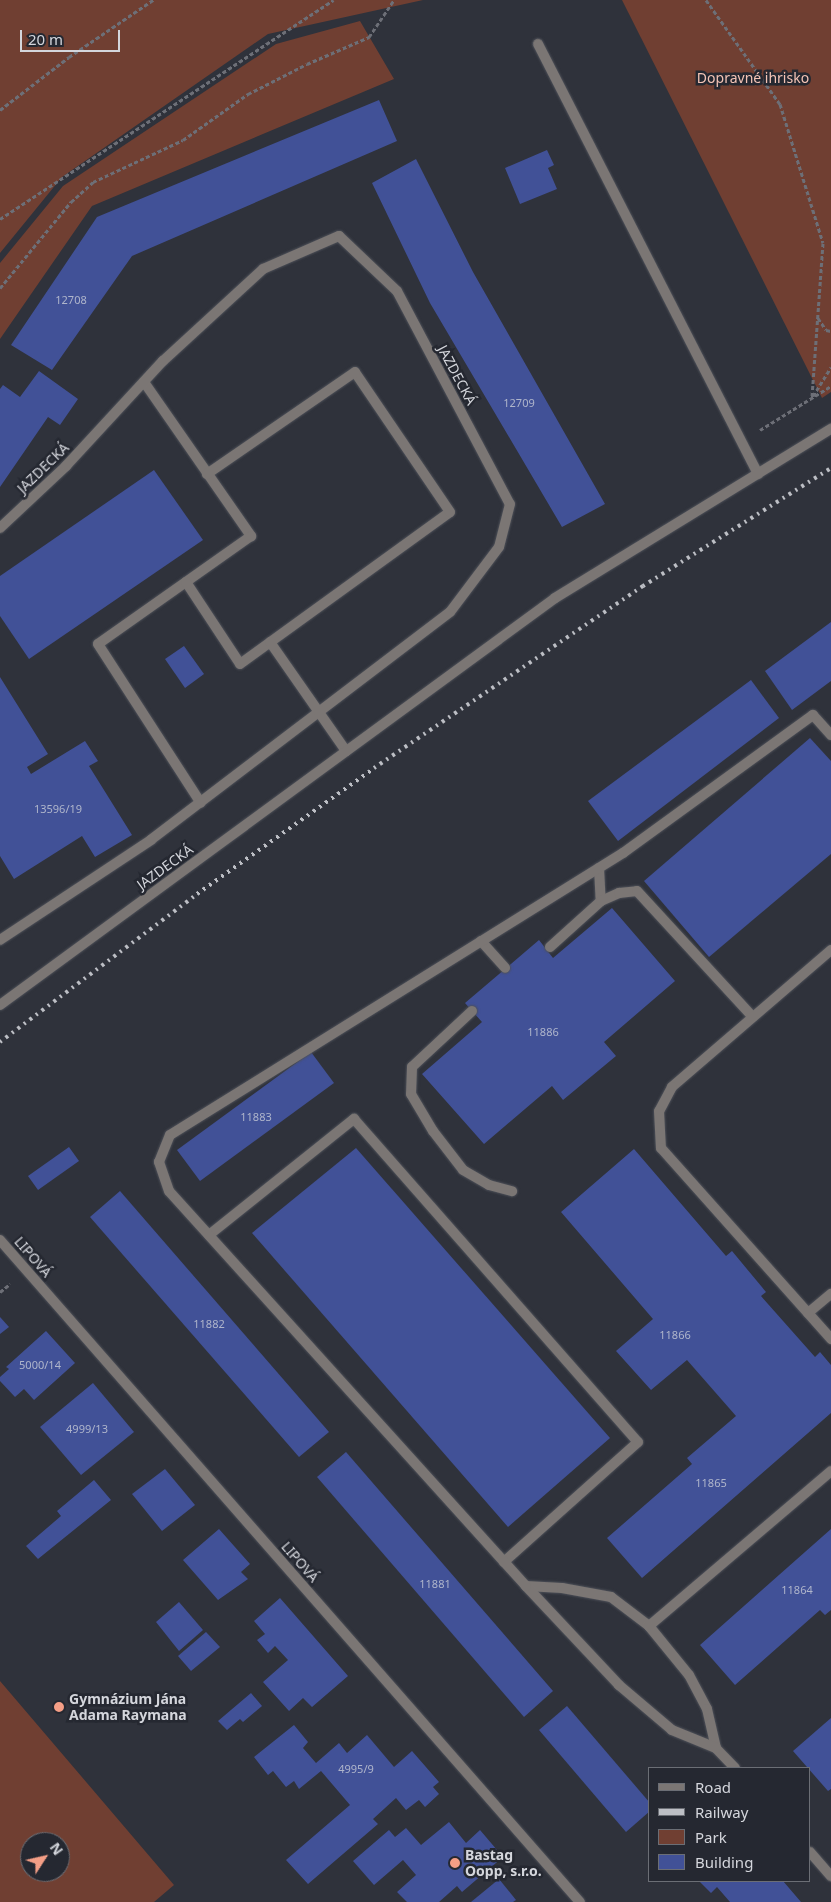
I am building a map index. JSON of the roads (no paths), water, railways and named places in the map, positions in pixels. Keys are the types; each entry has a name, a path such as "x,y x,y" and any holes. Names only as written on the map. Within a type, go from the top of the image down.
{"street":[{"path":"538,44 758,474"},
{"name":"JAZDECKÁ","path":"0,528 66,466 163,361 262,269 339,236 397,291 510,504 499,548 450,612 319,714 151,840 0,940"},
{"path":"186,582 240,664 450,512 355,372 207,474"},
{"path":"144,382 251,536 98,644 201,803"},
{"name":"JAZDECKÁ","path":"0,1005 555,598 831,430"},
{"path":"270,642 346,751"},
{"path":"734,1767 716,1748 672,1730 619,1685 504,1562 169,1191 159,1162 170,1135 623,853 813,715 831,736"},
{"path":"599,868 601,902"},
{"path":"550,947 601,902 619,893 637,892 753,1017"},
{"path":"481,942 505,968"},
{"path":"831,950 672,1087 659,1111 661,1148 831,1339"},
{"path":"472,1011 412,1067 411,1094 433,1131 463,1170 489,1186 512,1191"},
{"path":"209,1235 354,1119 638,1442 504,1562"},
{"name":"LIPOVÁ","path":"0,1240 580,1902"},
{"path":"808,1313 831,1294"},
{"path":"649,1626 831,1471"},
{"path":"526,1586 562,1588 611,1597 649,1626 689,1675 707,1709 716,1748"},
{"path":"811,1853 831,1876"}],"railway":[{"path":"0,1042 197,894 374,768 643,586 831,468"}],"place":[{"name":"Gymnázium Jána Adama Raymana","path":"59,1707"},
{"name":"Bastag Oopp, s.r.o.","path":"455,1863"}],"park label":[{"name":"Dopravné ihrisko","path":"753,78"}]}
